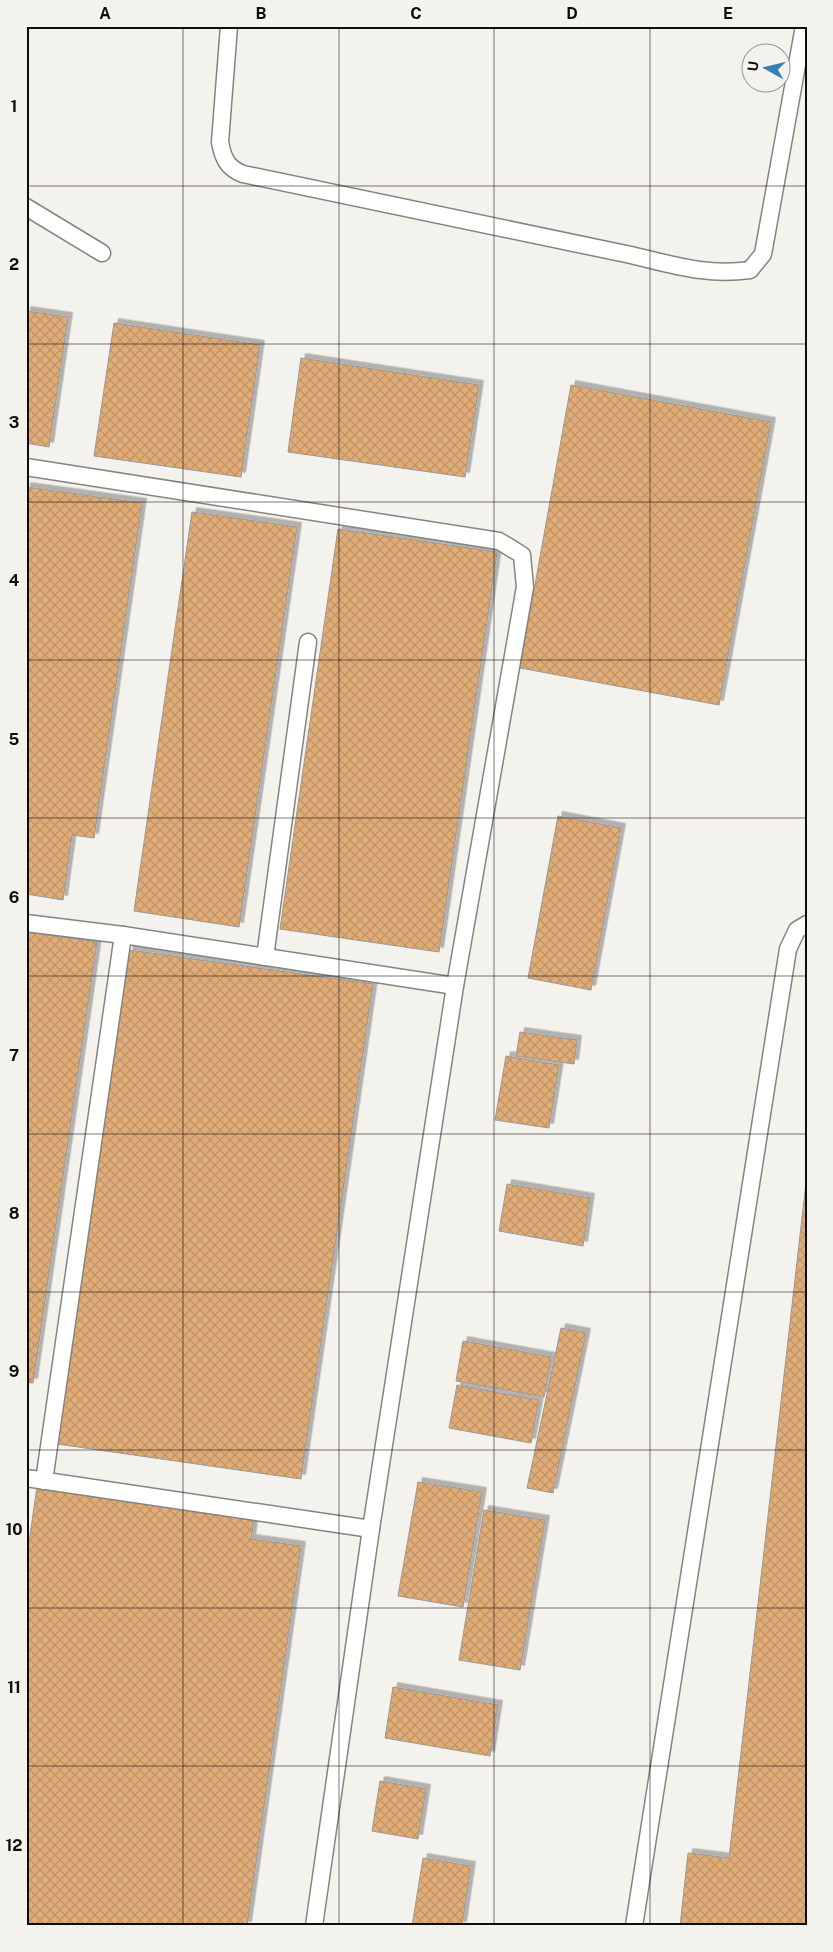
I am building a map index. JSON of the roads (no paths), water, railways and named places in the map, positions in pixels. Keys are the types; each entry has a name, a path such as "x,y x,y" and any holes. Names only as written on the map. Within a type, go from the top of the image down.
{"lane":[{"path":"229,26 220,142 224,159 233,170 243,174 695,270 728,273 750,270 763,254 804,26"},
{"path":"26,207 102,253"},
{"path":"26,467 499,541 522,555 525,587 455,986 371,1529 314,1926"},
{"path":"265,957 308,642"},
{"path":"26,923 123,935 455,986"},
{"path":"634,1926 788,949 797,930 807,924"},
{"path":"44,1481 123,935"},
{"path":"26,1478 371,1529"}]}
